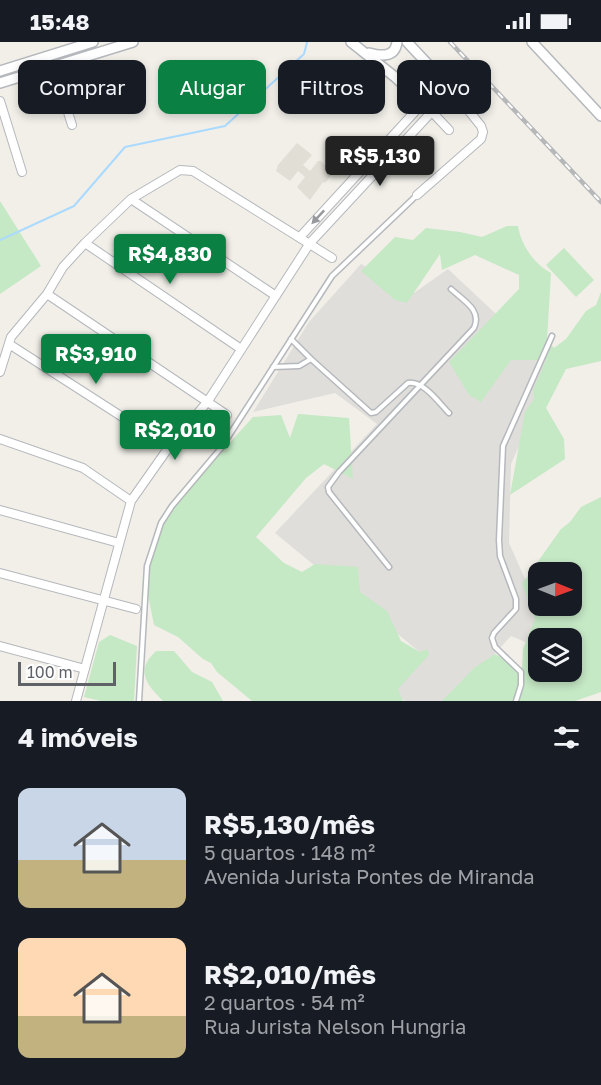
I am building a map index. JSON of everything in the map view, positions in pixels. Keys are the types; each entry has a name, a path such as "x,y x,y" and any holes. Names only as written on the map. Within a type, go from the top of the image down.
{"street":[{"path":"0,71 93,42"},
{"path":"76,60 133,42"},
{"path":"351,42 397,79"},
{"path":"366,53 388,55 394,50 397,42"},
{"path":"406,42 423,60"},
{"path":"532,42 601,116"},
{"path":"0,83 18,78"},
{"path":"0,101 22,172"},
{"path":"69,114 72,125"},
{"path":"300,237 414,114"},
{"path":"76,701 131,501 169,447 208,401 310,243 430,114"},
{"path":"434,114 449,130"},
{"path":"417,195 481,139 483,132 481,126 471,114"},
{"path":"0,372 11,337 46,294 63,267 131,199 180,170 193,171 332,258"},
{"path":"131,199 276,296"},
{"path":"85,243 241,349"},
{"path":"46,294 226,415"},
{"path":"9,344 169,447"},
{"path":"0,439 83,468 131,501"},
{"path":"0,510 119,543"},
{"path":"0,573 136,609"},
{"path":"0,646 85,669"}],"lane":[{"path":"139,701 147,566 161,523 172,506 220,448 332,276 417,195"},
{"path":"389,567 328,488 339,472 474,328 478,320 476,313 451,290"},
{"path":"516,701 521,686 521,672 495,647 492,638 516,609 516,599 500,556 501,464 503,446 552,336"},
{"path":"291,339 311,360 371,413 408,383 413,382 421,386 449,413"},
{"path":"272,367 299,366 311,360"}],"shaded area":[{"path":"297,143 312,155 303,165 310,171 318,161 321,161 333,173 310,200 297,187 305,177 298,171 290,181 276,171 278,165"},
{"path":"361,264 414,293 448,269 554,368 511,464 509,543 528,586 528,616 542,617 537,628 528,628 528,643 511,636 452,701 405,701 389,690 422,654 275,533 377,424 335,393 253,412 309,322"}],"green space":[{"path":"0,201 41,266 0,294"},
{"path":"507,226 518,226 529,253 539,265 551,273 547,340 554,348 566,339 586,311 596,305 601,292 601,361 566,369 546,408 564,439 565,459 510,495 525,412 534,399 533,390 546,360 511,360 481,402 469,395 449,362 519,289 519,275 475,255 442,270 440,254 407,303 395,300 361,271 395,237 413,240 426,228 482,237"},
{"path":"564,248 594,280 576,297 546,265"},
{"path":"298,414 349,418 353,479 324,464 306,478 256,537 284,563 302,572 315,564 358,567 360,592 387,611 401,641 420,652 427,649 429,655 398,689 403,701 252,701 217,672 211,663 203,659 178,637 154,625 147,590 153,543 164,516 253,417 281,415 290,438"},
{"path":"601,497 601,692 575,701 442,701 474,668 495,654 522,669 523,649 528,636 528,682 582,682 582,628 531,628 534,616 582,616 582,562 538,562 561,529 570,522 581,507"},
{"path":"528,576 528,600 522,584"},
{"path":"110,635 137,646 134,701 101,701 84,697 99,642"},
{"path":"156,651 174,651 192,672 212,682 223,701 163,701 145,677 146,665"}],"waterway":[{"path":"0,240 74,206 125,147 225,126 304,54 307,42"}],"railway":[{"path":"450,42 601,202"}]}
